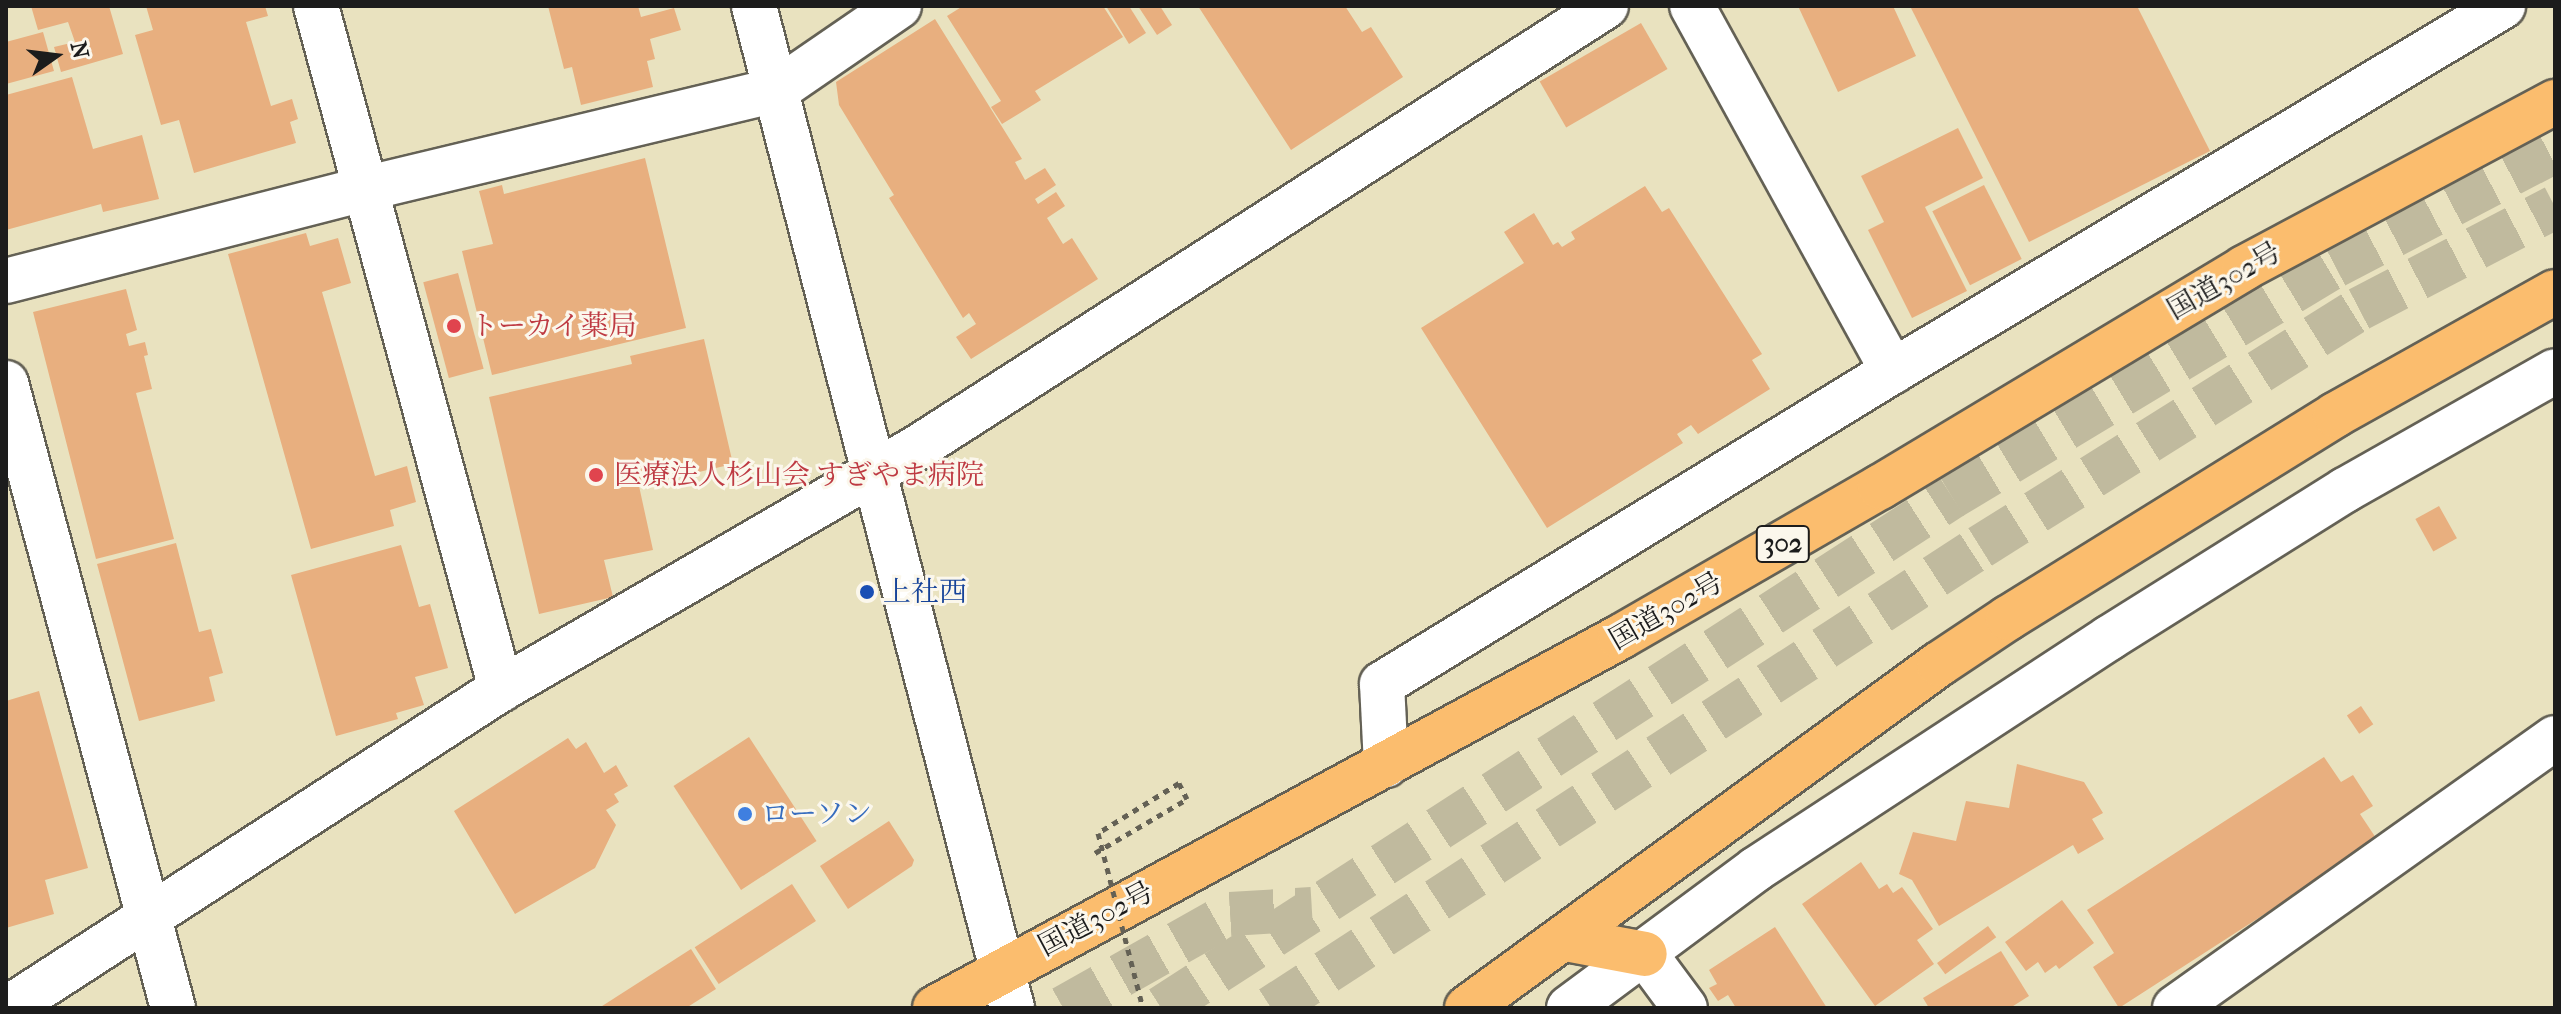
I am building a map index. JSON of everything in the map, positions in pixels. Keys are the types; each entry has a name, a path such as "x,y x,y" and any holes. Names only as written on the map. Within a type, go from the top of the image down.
{"highway":[{"name":"国道302号","path":"935,1008 1007,989 1386,765 1706,589 2244,268 2555,102"},
{"path":"1467,1008 1939,664 2008,618 2335,415 2555,292"},
{"path":"1565,939 1645,954"}],"street":[{"path":"316,6 368,188 501,689"},
{"path":"754,6 1007,989"},
{"path":"6,281 368,188 777,90 899,6"},
{"path":"8,1008 501,689 933,437 1606,6"},
{"path":"1692,6 1893,371"},
{"path":"1386,765 1382,684 1893,371 2503,6"},
{"path":"1569,1008 1756,869 2109,638 2345,490 2555,371"},
{"path":"6,383 173,1008"},
{"path":"2175,1008 2555,738"},
{"path":"1645,954 1685,1008"}],"path":[{"path":"1095,853 1187,799 1179,783 1098,833 1143,1008"}],"building":[{"path":"31,6 109,6 123,54 61,72 54,47 75,42 68,22 38,30"},
{"path":"146,6 265,6 268,16 246,22 271,106 292,99 298,119 290,122 296,143 194,173 179,120 161,125 135,35 153,30"},
{"path":"548,6 638,6 641,17 674,8 681,30 650,39 655,59 647,61 653,87 581,105 572,67 564,69"},
{"path":"963,6 1103,6 1123,37 1035,91 1041,100 1002,124 991,107 1001,101 947,16"},
{"path":"1106,6 1129,6 1146,33 1129,44"},
{"path":"1138,6 1160,6 1172,25 1157,35"},
{"path":"1198,6 1345,6 1362,32 1371,27 1403,77 1291,150"},
{"path":"1798,6 1893,6 1916,56 1838,92"},
{"path":"1910,6 2137,6 2210,151 2029,242"},
{"path":"935,19 1022,159 1015,162 1025,180 1045,168 1056,185 1035,199 1038,204 1056,192 1065,206 1047,218 1063,244 1072,238 1098,279 971,359 956,337 976,324 969,313 963,318 889,198 894,195 839,105 836,82"},
{"path":"1641,23 1668,69 1566,127 1540,82"},
{"path":"43,32 54,71 6,84 6,42"},
{"path":"72,77 93,149 142,135 159,199 103,212 101,204 6,230 6,95"},
{"path":"1958,128 1983,178 1925,207 1967,291 1912,318 1868,230 1884,222 1861,176"},
{"path":"645,158 686,328 492,375 462,251 493,244 479,191 502,185 504,194"},
{"path":"1984,185 2022,259 1970,285 1932,211"},
{"path":"1645,186 1662,212 1669,208 1762,354 1752,360 1770,389 1698,434 1691,425 1677,434 1683,443 1547,528 1421,328 1524,263 1504,232 1534,213 1553,245 1558,242 1562,247 1575,239 1571,232"},
{"path":"306,233 310,246 338,238 351,283 322,292 375,476 407,466 416,502 390,510 394,526 311,549 228,254"},
{"name":"トーカイ薬局","path":"458,273 484,369 449,378 423,282"},
{"path":"126,289 137,330 126,334 129,346 145,342 148,355 144,356 152,389 136,393 174,539 96,559 33,312"},
{"name":"医療法人杉山会 すぎやま病院","path":"704,339 733,464 639,486 653,550 604,560 613,597 539,614 489,397 632,364 630,356"},
{"path":"2439,506 2457,538 2433,551 2415,519"},
{"path":"176,543 199,632 211,629 223,673 209,677 215,701 139,721 97,564"},
{"path":"401,545 419,607 430,604 448,668 415,677 424,705 396,713 398,719 336,736 291,575"},
{"path":"39,691 88,868 45,880 54,914 6,928 6,701"},
{"path":"2361,706 2373,724 2359,734 2347,716"},
{"name":"ローソン","path":"749,737 817,841 741,890 674,786"},
{"path":"568,738 576,749 586,742 604,773 616,765 628,786 614,794 619,802 606,810 616,825 595,868 515,914 454,811"},
{"path":"2324,757 2341,782 2353,775 2373,806 2360,814 2378,841 2119,1008 2093,967 2114,953 2087,910"},
{"path":"2017,764 2084,782 2103,813 2092,819 2104,839 2078,854 2073,845 1939,926 1912,880 1899,874 1913,832 1956,841 1966,801 2009,808"},
{"path":"889,821 914,860 912,866 848,909 820,866"},
{"path":"1861,862 1879,889 1887,884 1893,893 1902,887 1933,929 1917,940 1934,964 1875,1006 1802,904"},
{"path":"792,884 816,921 719,984 695,947"},
{"path":"2062,900 2094,943 2059,969 2056,965 2045,973 2038,962 2026,971 2005,942"},
{"path":"1988,926 1996,937 1945,974 1937,963"},
{"path":"1775,927 1827,1008 1736,1008 1728,995 1718,1001 1709,988 1717,984 1709,970"},
{"path":"691,949 716,989 686,1008 599,1008"},
{"path":"2001,951 2029,996 2010,1008 1929,1008 1923,998"}],"tunnel":[{"path":"1161,1008 1952,497 2335,266 2555,151"},
{"path":"1271,1008 1980,547 2359,309 2555,207"},
{"path":"1063,1008 1230,914 1312,909"}],"place":[{"name":"トーカイ薬局","path":"454,326"},
{"name":"医療法人杉山会 すぎやま病院","path":"596,475"},
{"name":"上社西","path":"867,592"},
{"name":"ローソン","path":"745,814"}]}
